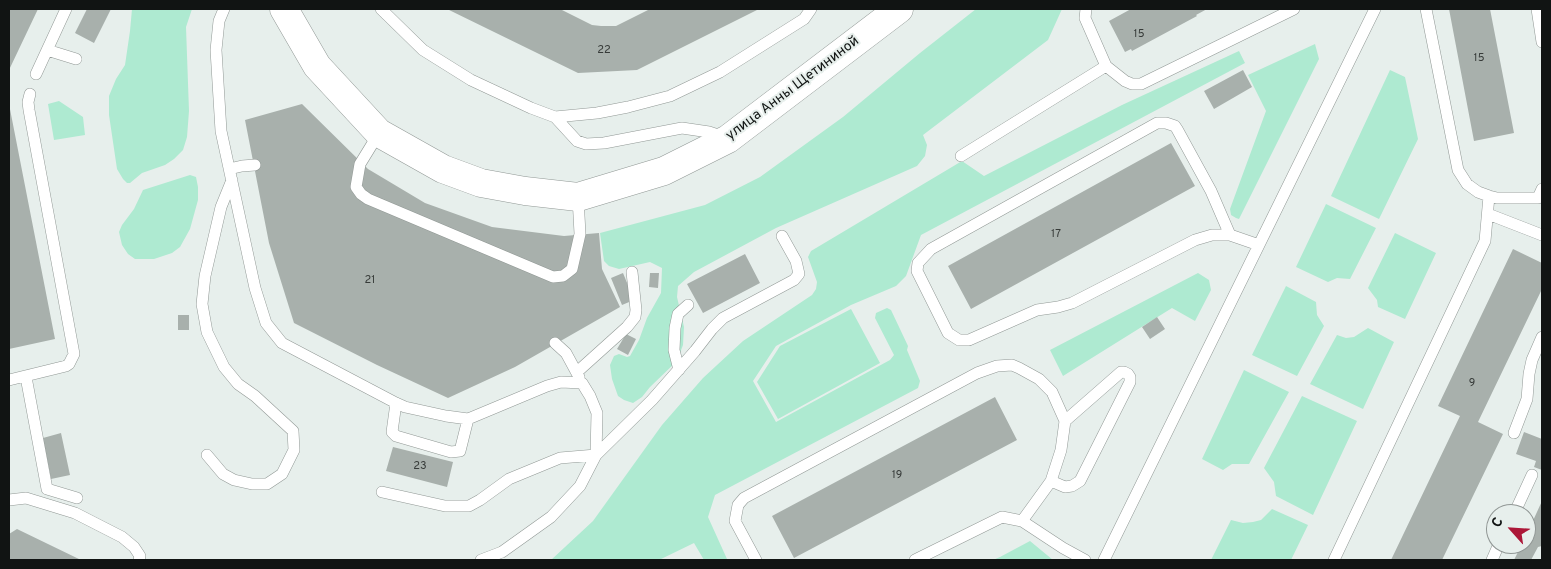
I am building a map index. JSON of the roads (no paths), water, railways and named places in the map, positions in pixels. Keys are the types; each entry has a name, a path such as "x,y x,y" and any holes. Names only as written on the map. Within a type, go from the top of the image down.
{"main road":[{"name":"улица Анны Щетининой","path":"284,9 317,66 378,133 443,168 482,183 525,191 578,197 664,171 728,139 898,9"}],"lane":[{"path":"36,74 66,9"},
{"path":"224,9 219,21 216,50 221,131 255,288 266,323 282,343 396,403 468,419 547,386 561,382 582,383"},
{"path":"381,9 423,50 471,80 555,117 577,140 586,144 604,143 682,128 709,132 728,139"},
{"path":"555,117 597,113 670,96 720,72 804,18 811,9"},
{"path":"1086,9 1085,18 1106,66 1125,81 1132,84 1141,84 1294,9"},
{"path":"1104,560 1375,9"},
{"path":"1426,9 1458,170 1467,184 1478,192 1497,198 1538,198 1542,189"},
{"path":"1537,9 1542,42"},
{"path":"47,50 76,59"},
{"path":"961,156 1106,66"},
{"path":"9,380 66,366 70,364 74,354 28,102 30,94"},
{"path":"1230,235 1211,191 1177,129 1175,126 1166,123 1157,123 932,248 918,263 917,271 948,333 959,340 969,340 1036,310 1072,304 1195,240 1212,235 1230,235 1259,245"},
{"path":"378,133 360,164 356,187 361,194 368,199 553,277 563,276 572,269 580,234 578,197"},
{"path":"207,455 223,474 234,480 252,484 267,484 282,474 294,450 293,432 255,396 238,384 224,367 207,332 202,304 205,276 230,174 242,166 255,165"},
{"path":"1334,560 1485,241 1489,196"},
{"path":"1488,214 1542,235"},
{"path":"482,560 502,552 551,518 580,486 596,455 679,370 712,329 724,318 794,280 799,274 796,261 782,236"},
{"path":"577,372 627,327 635,317 632,272"},
{"path":"679,370 674,350 675,328 678,314 688,305"},
{"path":"1514,433 1527,399 1532,360 1542,337"},
{"path":"555,343 566,353 597,412 596,455"},
{"path":"756,560 736,521 738,505 744,498 977,373 997,366 1012,365 1040,380 1052,392 1065,421 1061,450 1051,481 1022,521"},
{"path":"1051,481 1065,487 1072,486 1080,481 1130,382 1128,374 1121,372 1065,421"},
{"path":"26,377 47,489 77,498"},
{"path":"396,403 392,432 396,436 451,452 460,451 468,419"},
{"path":"382,492 445,506 469,506 509,479 560,458 596,455"},
{"path":"1519,504 1532,475"},
{"path":"9,500 26,498 75,513 122,537 134,547 143,559"},
{"path":"915,560 1002,517 1022,521 1085,560"}]}
